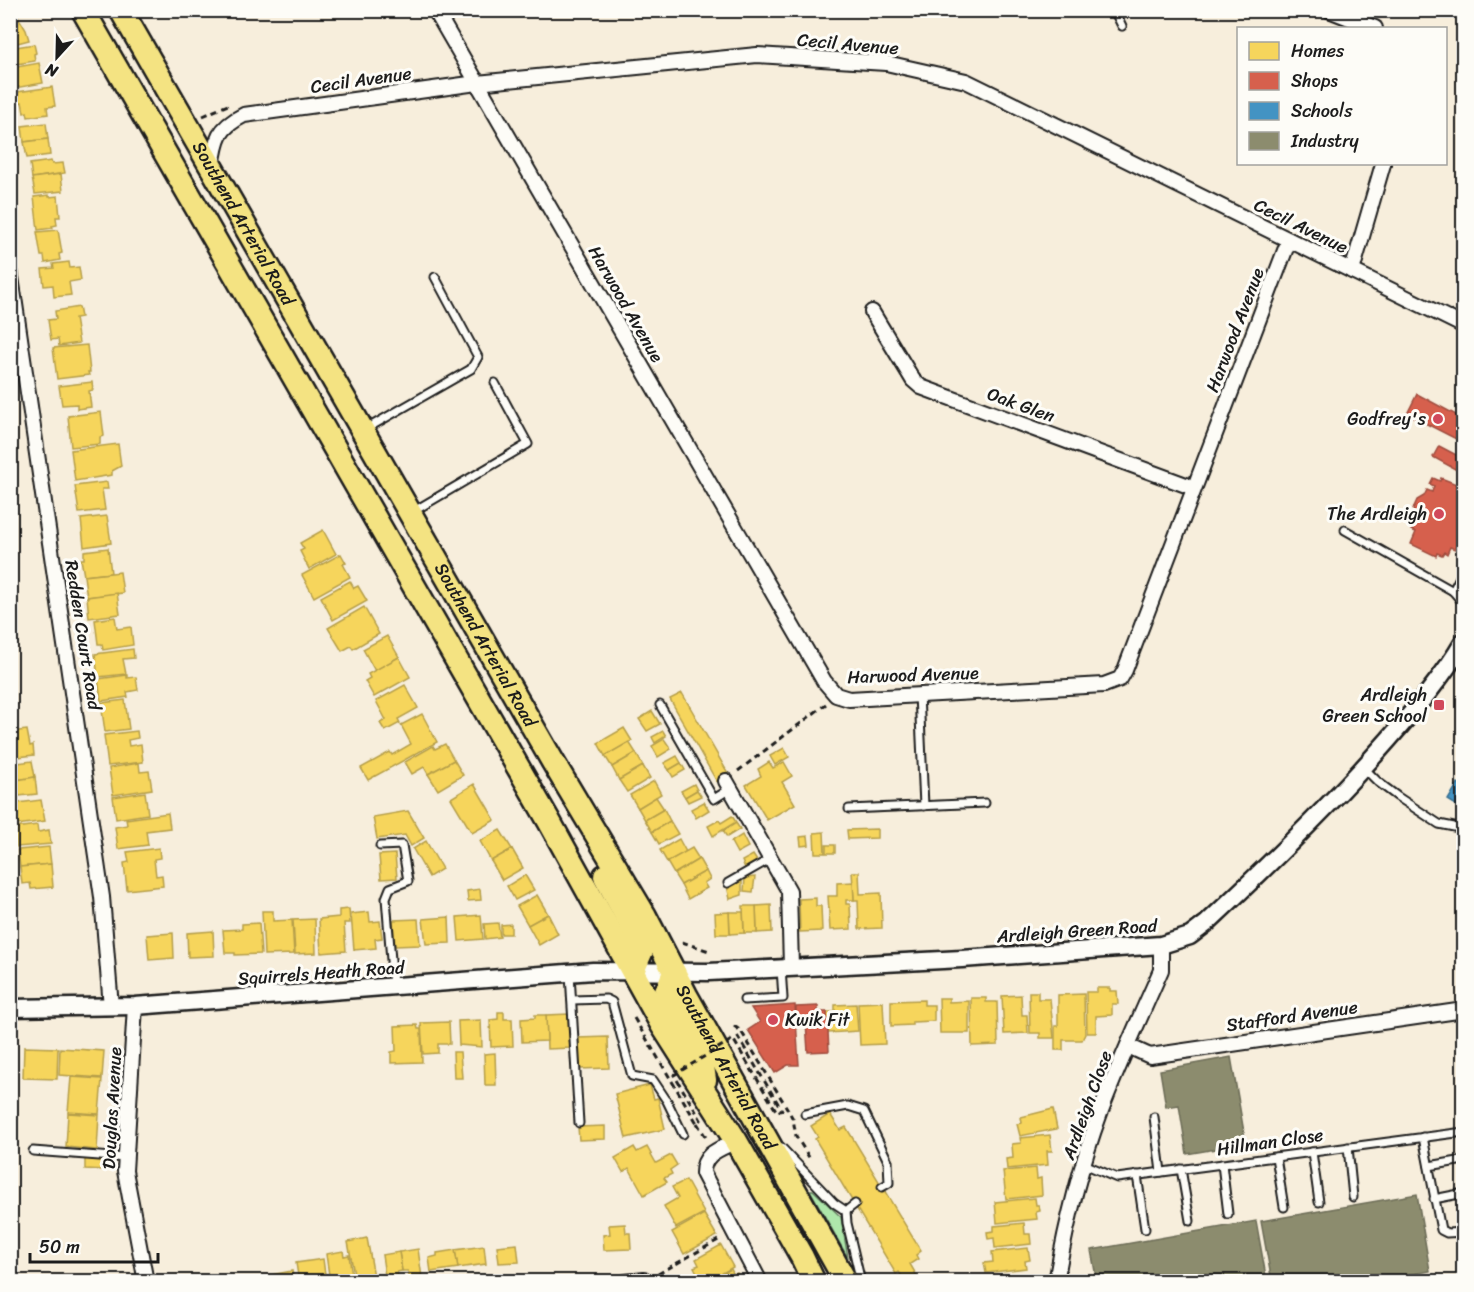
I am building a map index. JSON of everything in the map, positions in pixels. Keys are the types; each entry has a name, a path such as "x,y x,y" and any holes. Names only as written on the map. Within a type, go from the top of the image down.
{"highway":[{"name":"Southend Arterial Road","path":"82,10 663,1025 736,1141 814,1281"},
{"name":"Southend Arterial Road","path":"121,10 211,171 645,916 846,1281"},
{"path":"607,852 605,877 643,948 633,971"},
{"path":"674,972 666,992 702,1059 707,1095"}],"street":[{"name":"Harwood Avenue","path":"435,10 824,681 836,695 849,699 1104,685 1113,684 1120,679 1289,240"},
{"path":"1329,10 1372,27"},
{"name":"Cecil Avenue","path":"211,171 216,142 228,123 244,115 477,83 757,55 886,63 966,81 1464,326"},
{"path":"1352,271 1383,165"},
{"name":"Redden Court Road","path":"10,270 97,864 111,1007"},
{"name":"Oak Glen","path":"872,312 913,380 921,387 1194,488"},
{"name":"Ardleigh Green Road","path":"633,971 709,972 962,959 1161,945 1190,936 1207,923 1299,835 1364,768 1431,690 1464,641"},
{"path":"728,785 789,891 786,967"},
{"name":"Ardleigh Close","path":"1056,1281 1062,1247 1084,1164 1100,1113 1161,970 1161,945"},
{"name":"Squirrels Heath Road","path":"10,1008 135,1006 594,971 633,971"},
{"name":"Douglas Avenue","path":"135,1006 126,1183 146,1281"},
{"name":"Stafford Avenue","path":"1128,1046 1150,1056 1464,1010"},
{"name":"Southend Arterial Road","path":"736,1141 710,1155 703,1163 703,1173 760,1281"},
{"path":"626,1281 644,1280"}],"lane":[{"path":"1114,10 1122,26"},
{"path":"363,431 471,369 478,357 435,277"},
{"path":"410,513 528,444 495,383"},
{"path":"1345,530 1454,591 1464,604"},
{"path":"1454,591 1464,569"},
{"path":"919,694 924,806"},
{"path":"660,705 714,799 728,785"},
{"path":"1364,768 1398,797 1439,824 1464,829"},
{"path":"849,809 985,803"},
{"path":"380,846 402,845 408,881 390,888 386,898 394,987"},
{"path":"728,883 771,858"},
{"path":"744,1000 783,998 786,967"},
{"path":"570,974 579,1123"},
{"path":"572,1000 606,999 612,1002 632,1076 653,1080 668,1101 683,1134"},
{"path":"805,1114 848,1106 864,1112 888,1161 889,1183 882,1187"},
{"path":"1154,1117 1161,1172"},
{"path":"757,1121 834,1203 846,1211"},
{"name":"Hillman Close","path":"1084,1164 1117,1178 1464,1132"},
{"path":"1423,1137 1441,1230 1447,1233 1464,1232"},
{"path":"1348,1147 1353,1197"},
{"path":"33,1151 126,1158"},
{"path":"1312,1152 1319,1202"},
{"path":"1276,1157 1284,1207"},
{"path":"1429,1167 1464,1160"},
{"path":"1222,1164 1228,1214"},
{"path":"1181,1170 1190,1221"},
{"path":"1137,1175 1145,1229"},
{"path":"1434,1199 1464,1193"},
{"path":"846,1211 855,1204"},
{"path":"846,1211 861,1281"}],"path":[{"path":"728,785 836,695"},
{"path":"633,1018 710,1146"},
{"path":"734,1026 741,1031 787,1108 793,1119 796,1136 811,1160"},
{"path":"697,1123 701,1120 674,1075 733,1039 777,1112 782,1110 736,1034"},
{"path":"644,1280 735,1231"}],"green space":[{"path":"810,1190 813,1190 841,1217 848,1258"}],"building: Homes":[{"path":"10,10 14,10 29,40 10,45"},
{"path":"34,44 35,61 10,65 10,48"},
{"path":"39,63 43,83 15,88 11,68"},
{"path":"52,87 55,106 47,107 48,114 28,117 27,112 24,113 22,102 18,103 17,92"},
{"path":"46,123 48,139 24,142 22,126"},
{"path":"48,139 50,155 27,158 24,142"},
{"path":"51,161 52,164 63,163 65,173 32,178 30,164"},
{"path":"61,174 63,191 35,194 32,178"},
{"path":"49,195 49,197 58,196 60,217 56,217 57,225 52,226 53,228 38,230 34,197"},
{"path":"58,230 62,253 59,254 60,260 45,263 44,256 41,256 37,232"},
{"path":"69,262 70,268 79,267 81,280 69,282 71,295 54,297 53,285 44,286 42,269 54,268 53,264"},
{"path":"79,307 81,317 75,318 79,343 59,346 58,339 51,340 48,320 56,319 55,311"},
{"path":"87,345 89,375 57,379 53,348"},
{"path":"92,382 93,390 89,391 91,407 77,409 77,404 62,405 59,386"},
{"path":"101,412 104,436 100,437 100,444 71,447 68,416"},
{"path":"118,444 121,466 112,471 112,475 75,481 71,450"},
{"path":"107,482 108,489 102,489 105,510 79,513 75,486"},
{"path":"107,516 111,543 84,547 81,519"},
{"path":"323,530 336,554 309,569 300,551 304,549 300,543"},
{"path":"108,548 111,573 84,576 81,559 84,559 84,551"},
{"path":"341,554 350,577 314,597 302,575"},
{"path":"120,572 123,593 87,597 84,576"},
{"path":"350,581 354,588 358,586 367,601 333,620 321,597"},
{"path":"117,593 120,614 89,618 87,597"},
{"path":"364,607 379,634 353,649 351,646 342,651 328,628"},
{"path":"115,617 117,629 131,627 133,645 103,650 102,644 98,644 95,620"},
{"path":"387,636 399,657 375,671 363,649"},
{"path":"133,649 134,658 123,659 126,674 98,677 95,654"},
{"path":"399,657 410,677 374,697 365,681 370,678 368,674"},
{"path":"127,675 127,678 136,677 138,690 127,692 128,697 101,701 98,679"},
{"path":"405,685 418,708 398,719 400,723 385,731 380,723 386,720 376,701"},
{"path":"682,693 729,775 717,782 670,699"},
{"path":"125,700 129,729 105,732 101,703"},
{"path":"652,711 660,724 647,731 639,719"},
{"path":"422,714 437,742 368,780 361,768 390,752 392,755 411,744 401,725"},
{"path":"624,728 632,741 605,756 598,743"},
{"path":"27,730 34,755 10,758 10,732"},
{"path":"137,731 138,738 128,740 129,746 141,744 143,762 108,766 104,735"},
{"path":"663,731 666,736 655,743 652,737"},
{"path":"664,739 671,749 658,757 652,746"},
{"path":"629,742 636,753 612,767 605,756"},
{"path":"445,744 454,760 428,774 424,767 412,774 405,762 433,746 435,749"},
{"path":"784,748 789,757 775,765 770,756"},
{"path":"636,753 643,766 619,780 612,767"},
{"path":"677,756 681,763 669,770 664,763"},
{"path":"454,760 463,775 438,790 428,774"},
{"path":"32,761 35,777 10,781 10,764"},
{"path":"769,762 773,768 784,762 792,776 782,782 795,804 767,820 746,785 761,776 758,769"},
{"path":"139,763 140,772 149,771 152,789 113,795 109,768"},
{"path":"681,763 685,770 673,777 669,770"},
{"path":"643,766 650,778 627,792 619,780"},
{"path":"35,777 37,794 10,797 10,781"},
{"path":"654,781 661,794 638,808 630,795"},
{"path":"474,784 495,820 472,833 451,798"},
{"path":"694,784 697,790 685,797 681,791"},
{"path":"697,790 701,796 688,802 685,797"},
{"path":"145,792 148,814 116,819 113,797"},
{"path":"656,797 664,809 645,820 638,808"},
{"path":"41,800 45,821 17,825 16,821 10,822 10,804"},
{"path":"704,802 709,810 696,818 691,809"},
{"path":"664,809 670,821 652,832 645,820"},
{"path":"408,811 424,838 411,846 405,835 377,839 373,817"},
{"path":"168,813 170,828 146,831 148,845 118,849 115,827 127,825 126,819"},
{"path":"732,816 736,822 713,836 708,826 719,820 721,823"},
{"path":"670,821 678,834 659,844 652,832"},
{"path":"736,823 740,829 727,837 723,831"},
{"path":"37,825 38,832 49,830 51,844 17,847 15,828"},
{"path":"877,829 877,838 848,839 847,830"},
{"path":"500,830 512,849 491,861 480,841"},
{"path":"824,832 825,853 815,853 814,833"},
{"path":"742,835 748,847 737,853 731,842"},
{"path":"808,836 809,845 801,846 800,837"},
{"path":"679,839 686,852 667,862 660,850"},
{"path":"426,841 442,869 429,877 413,849"},
{"path":"826,845 835,845 835,853 826,853"},
{"path":"49,847 51,864 20,867 18,850"},
{"path":"159,848 160,858 154,859 156,876 162,875 163,886 127,890 124,863 129,862 127,852"},
{"path":"692,848 699,859 674,874 667,862"},
{"path":"512,849 523,868 502,880 491,861"},
{"path":"395,854 397,878 381,879 379,855"},
{"path":"753,855 757,861 745,868 742,861"},
{"path":"699,859 706,871 681,885 674,874"},
{"path":"51,864 53,887 31,889 30,883 22,884 20,867"},
{"path":"706,871 710,879 704,883 707,888 688,899 681,885"},
{"path":"852,872 859,872 860,894 881,893 882,928 859,929 858,900 854,900"},
{"path":"525,875 534,890 515,900 507,886"},
{"path":"755,877 753,892 744,891 745,878"},
{"path":"742,881 742,895 730,899 727,886"},
{"path":"853,882 854,900 846,900 846,904 850,904 851,929 830,930 828,896 837,896 837,883"},
{"path":"480,889 481,900 468,901 467,891"},
{"path":"537,895 548,914 528,925 517,906"},
{"path":"816,898 816,906 821,906 822,931 800,932 799,899"},
{"path":"771,905 772,932 757,933 756,906"},
{"path":"743,906 756,906 757,933 744,933"},
{"path":"349,909 350,923 344,923 346,951 321,953 319,919 339,917 339,910"},
{"path":"262,911 273,911 273,921 292,920 294,954 264,955"},
{"path":"369,912 370,922 380,921 382,938 375,939 376,948 354,950 351,914"},
{"path":"729,912 743,912 744,933 730,934"},
{"path":"729,912 730,934 716,934 715,913"},
{"path":"548,914 558,934 539,945 528,925"},
{"path":"481,915 483,939 459,941 457,917"},
{"path":"449,917 450,943 426,944 423,919"},
{"path":"315,919 316,953 295,954 293,920"},
{"path":"418,919 420,945 395,946 393,920"},
{"path":"259,923 261,954 225,953 223,930 242,929 242,924"},
{"path":"498,923 500,937 485,939 484,924"},
{"path":"511,924 511,934 501,934 501,925"},
{"path":"213,931 214,956 188,957 187,933"},
{"path":"173,933 174,958 149,960 147,935"},
{"path":"1097,988 1110,988 1110,991 1117,991 1118,1004 1112,1004 1112,1015 1096,1016 1096,1033 1087,1033 1086,992 1097,992"},
{"path":"1029,992 1038,992 1038,999 1050,999 1054,1038 1040,1038 1040,1033 1030,1033"},
{"path":"1084,994 1085,1034 1082,1040 1063,1040 1063,1050 1055,1050 1058,995"},
{"path":"1021,995 1022,1015 1027,1015 1028,1033 1004,1034 1002,996"},
{"path":"939,998 949,998 949,1002 969,1001 969,1033 940,1033"},
{"path":"971,998 986,998 986,1002 997,1002 998,1045 972,1046"},
{"path":"924,1000 924,1005 934,1005 934,1021 891,1026 891,1001"},
{"path":"883,1002 885,1044 860,1045 858,1003"},
{"path":"856,1004 858,1031 828,1033 827,1012 835,1012 835,1005"},
{"path":"498,1012 504,1012 504,1019 512,1019 513,1046 491,1047 490,1020 498,1019"},
{"path":"569,1014 571,1048 547,1049 546,1015"},
{"path":"535,1015 546,1015 547,1041 522,1042 521,1019 535,1018"},
{"path":"481,1020 482,1047 459,1045 458,1021"},
{"path":"449,1022 450,1044 438,1044 438,1053 423,1054 421,1023"},
{"path":"417,1025 418,1029 421,1029 422,1062 391,1063 391,1052 396,1051 395,1026"},
{"path":"608,1037 609,1068 579,1069 577,1038"},
{"path":"24,1047 58,1048 57,1079 23,1078"},
{"path":"60,1048 104,1051 102,1078 59,1075"},
{"path":"453,1052 460,1052 462,1078 454,1078"},
{"path":"495,1053 496,1085 485,1085 484,1054"},
{"path":"71,1077 102,1079 99,1114 68,1112"},
{"path":"650,1085 654,1099 658,1098 665,1129 626,1138 615,1094"},
{"path":"1053,1109 1057,1129 1020,1136 1017,1124 1022,1123 1021,1117"},
{"path":"68,1113 99,1115 97,1150 66,1147"},
{"path":"830,1114 840,1130 846,1127 921,1251 916,1255 918,1259 910,1264 917,1276 908,1282 899,1272 896,1274 815,1139 818,1137 811,1126"},
{"path":"605,1126 605,1139 579,1140 578,1127"},
{"path":"1050,1135 1052,1151 1047,1151 1048,1165 1007,1169 1006,1159 1013,1158 1012,1144 1021,1143 1020,1138"},
{"path":"634,1147 637,1152 647,1147 656,1163 671,1155 677,1165 670,1170 672,1174 664,1178 667,1182 644,1195 629,1168 623,1172 615,1158"},
{"path":"85,1159 106,1160 106,1170 85,1169"},
{"path":"1036,1168 1037,1179 1041,1178 1042,1195 1006,1199 1003,1171"},
{"path":"686,1180 704,1213 676,1228 664,1206 678,1198 672,1187"},
{"path":"1035,1198 1040,1211 1036,1212 1037,1219 997,1223 995,1202"},
{"path":"704,1214 717,1236 684,1254 672,1232"},
{"path":"1024,1223 1025,1234 1030,1234 1031,1244 995,1248 994,1238 988,1239 987,1232 994,1231 994,1226"},
{"path":"625,1224 626,1233 630,1233 631,1249 604,1250 603,1235 610,1234 609,1225"},
{"path":"367,1238 375,1282 357,1282 348,1242"},
{"path":"517,1244 519,1262 499,1263 497,1246"},
{"path":"721,1245 733,1267 707,1282 702,1282 694,1267 699,1265 696,1259"},
{"path":"484,1246 486,1264 458,1268 455,1250"},
{"path":"1028,1248 1030,1260 1025,1261 1026,1268 986,1273 984,1263 993,1262 992,1252"},
{"path":"418,1249 422,1278 410,1280 408,1271 402,1271 399,1252"},
{"path":"455,1250 458,1268 431,1272 429,1258 437,1256 437,1253"},
{"path":"343,1251 344,1256 349,1255 353,1282 330,1282 326,1254"},
{"path":"399,1252 402,1271 397,1272 399,1282 386,1282 382,1255"},
{"path":"323,1259 326,1282 299,1282 296,1263"},
{"path":"731,1269 734,1275 737,1273 742,1282 708,1282"},
{"path":"292,1271 294,1282 273,1282 271,1275"},
{"path":"1011,1276 1012,1282 975,1282"}],"building: Shops":[{"name":"Godfrey's","path":"1417,394 1460,417 1458,421 1464,424 1464,443 1407,414"},
{"path":"1439,446 1464,459 1464,474 1433,457"},
{"name":"The Ardleigh","path":"1433,478 1440,481 1441,478 1464,487 1464,532 1460,530 1458,534 1462,536 1455,549 1450,547 1447,554 1437,553 1436,556 1411,544 1416,532 1411,530 1416,519 1413,509 1417,500 1424,496 1427,490 1432,492 1434,486 1430,484"},
{"path":"795,1005 799,1065 788,1065 775,1073 748,1030 760,1022 751,1008"},
{"path":"818,1006 818,1012 827,1012 829,1051 808,1052 806,1022 796,1023 796,1007"}],"building: Schools":[{"path":"1458,783 1464,787 1464,810 1448,800"}],"building: Industry":[{"path":"1231,1057 1246,1144 1187,1154 1179,1105 1166,1107 1160,1070"},
{"path":"1417,1194 1430,1271 1370,1282 1272,1282 1261,1221"},
{"path":"1256,1221 1267,1282 1097,1282 1091,1250"}],"place":[{"name":"Godfrey's","path":"1438,419"},
{"name":"The Ardleigh","path":"1439,514"},
{"name":"Ardleigh Green School","path":"1439,705"},
{"name":"Kwik Fit","path":"773,1020"}]}
